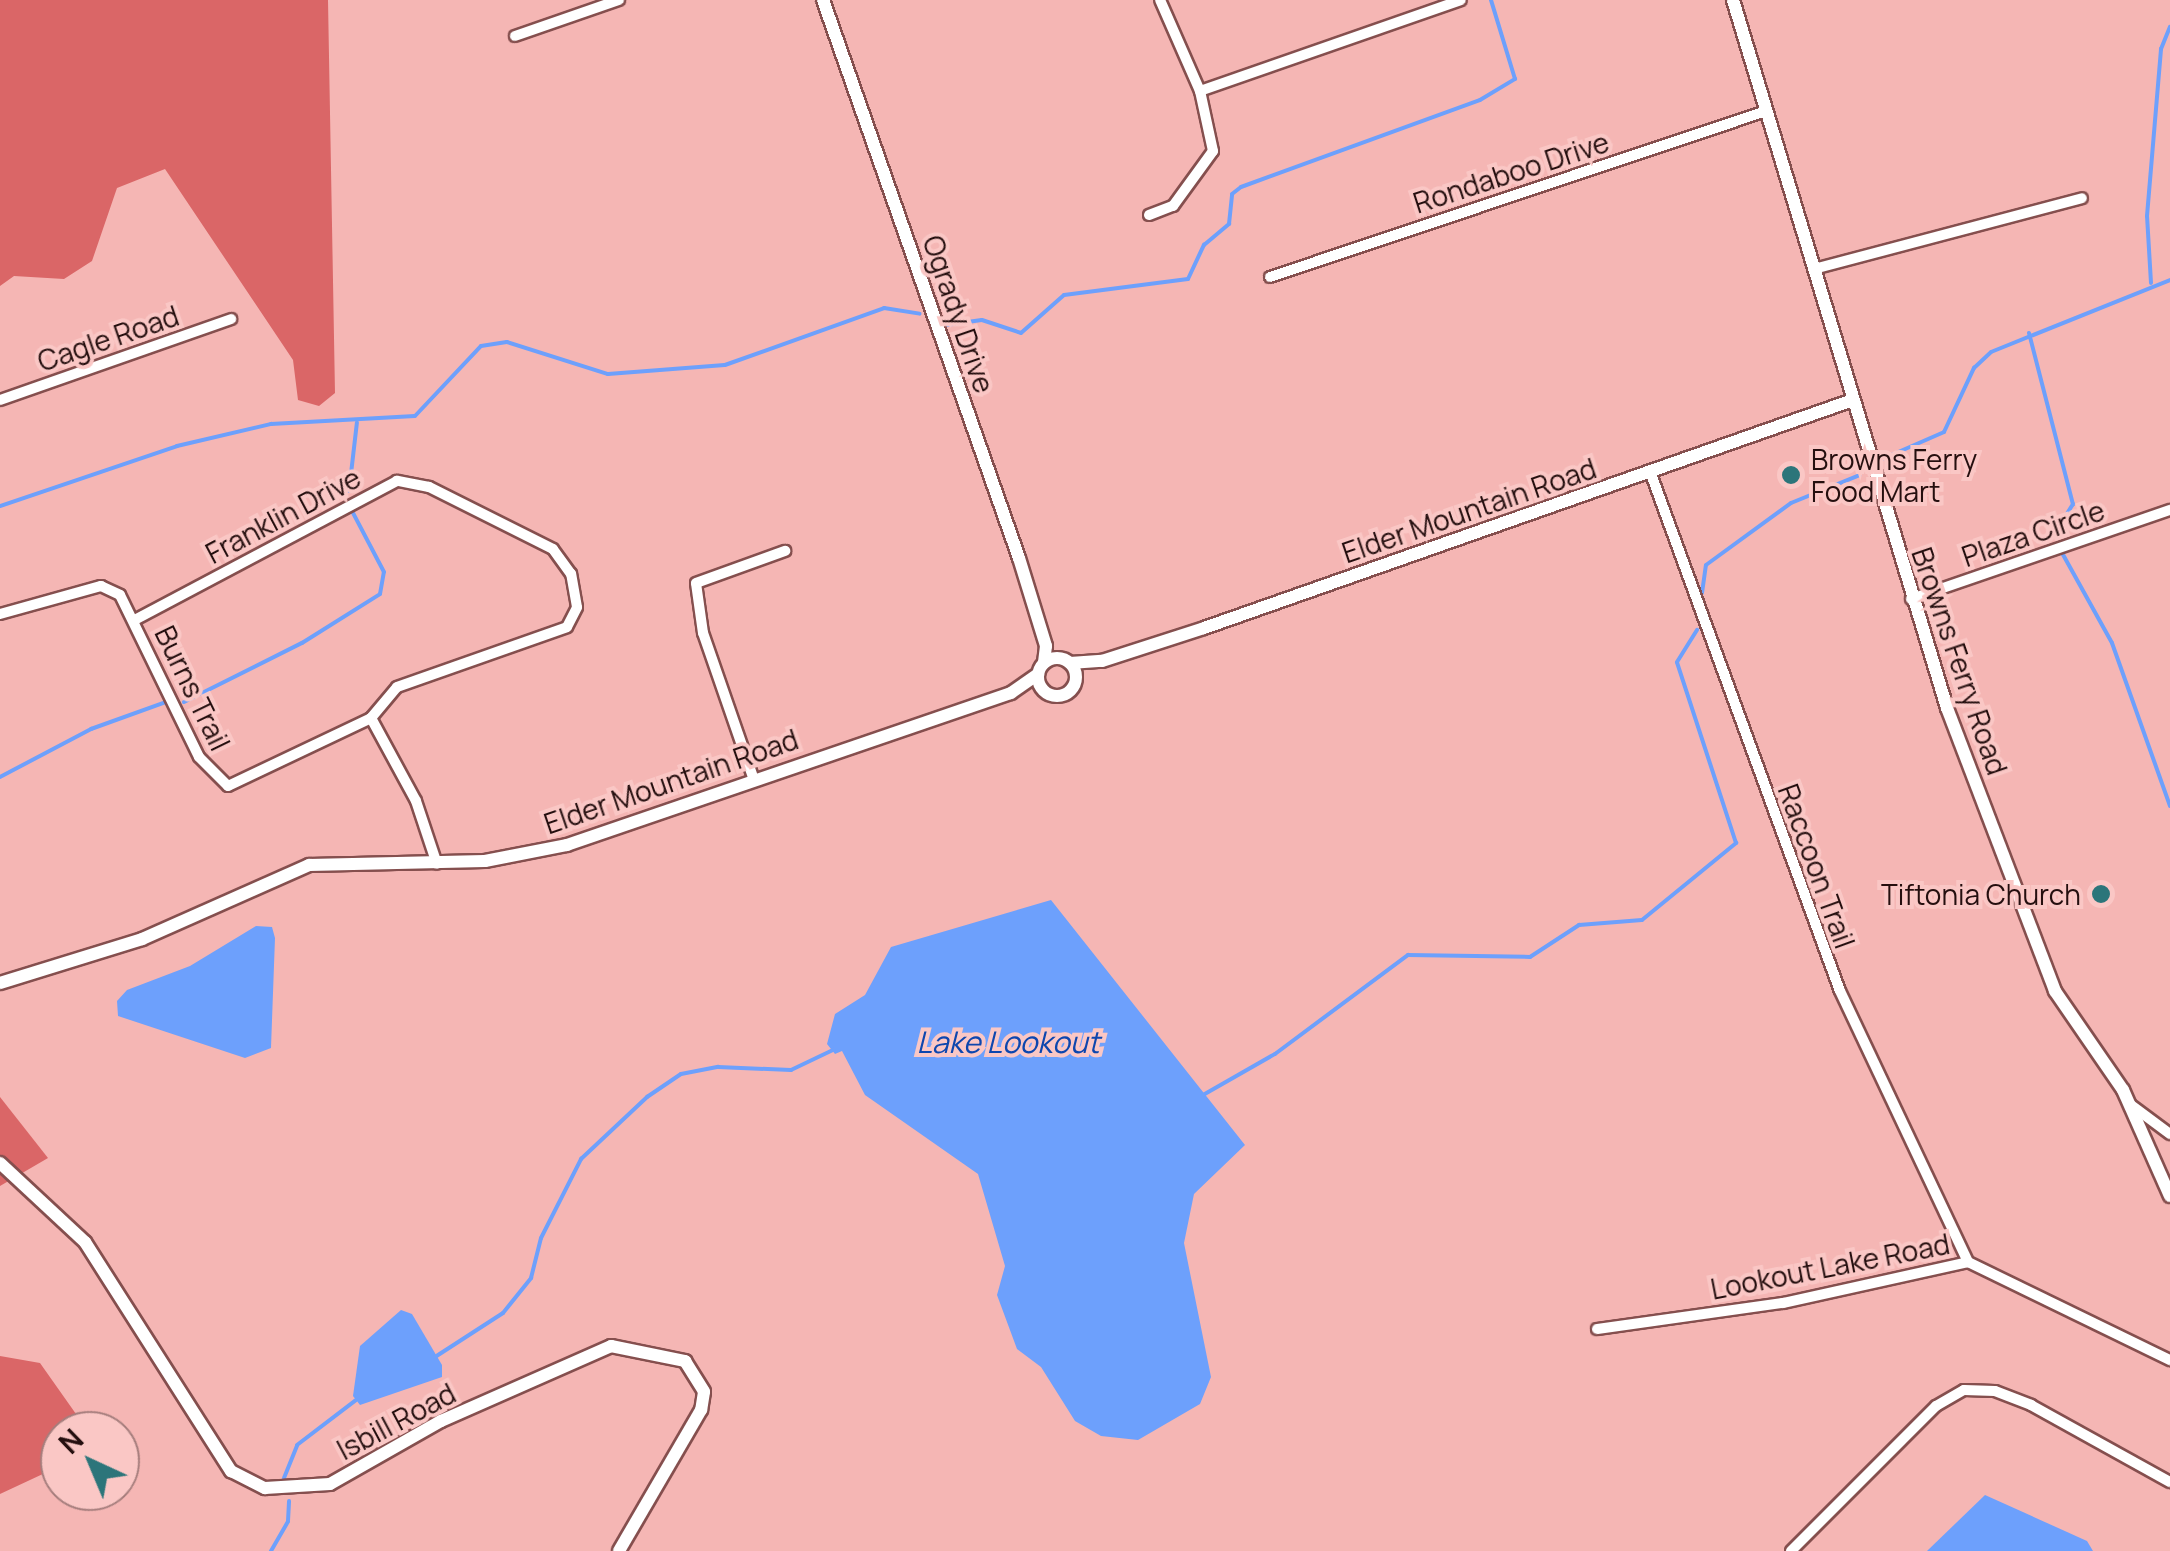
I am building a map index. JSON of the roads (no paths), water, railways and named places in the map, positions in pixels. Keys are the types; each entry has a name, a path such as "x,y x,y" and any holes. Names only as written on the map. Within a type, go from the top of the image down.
{"street":[{"path":"515,36 619,0"},
{"name":"Ogrady Drive","path":"823,0 1046,646 1064,661"},
{"path":"1149,215 1173,206 1213,151 1200,91 1160,0"},
{"path":"1200,91 1461,0"},
{"name":"Browns Ferry Road","path":"1732,0 1910,599 2036,948 2078,1028 2131,1105 2170,1196"},
{"name":"Rondaboo Drive","path":"1270,277 1766,111"},
{"path":"1814,269 2082,198"},
{"name":"Cagle Road","path":"0,400 232,319"},
{"name":"Elder Mountain Road","path":"1011,693 1041,669 1064,661 1102,661 1651,474 1850,401"},
{"name":"Raccoon Trail","path":"1651,474 1840,991 1968,1262"},
{"name":"Franklin Drive","path":"135,620 398,482 429,487 554,548 571,574 577,607 568,627 397,687 371,718"},
{"name":"Plaza Circle","path":"1910,599 2170,510"},
{"path":"754,780 703,633 696,582 785,551"},
{"path":"0,614 100,586 120,594 135,620"},
{"name":"Burns Trail","path":"135,620 199,756 221,784 247,782 371,718"},
{"name":"Ogrady Drive","path":"1041,669 1046,646"},
{"path":"1064,661 1075,685"},
{"name":"Elder Mountain Road","path":"0,983 142,939 309,865 437,864 567,845 1011,693 1061,696 1102,661"},
{"path":"1041,669 1044,692"},
{"path":"371,718 416,802 437,864"},
{"path":"2131,1105 2170,1134"},
{"name":"Isbill Road","path":"0,1163 85,1242 231,1471 265,1488 330,1484 441,1422 611,1346 685,1361 704,1392 702,1410 619,1551"},
{"name":"Lookout Lake Road","path":"1597,1329 1783,1304 1968,1262 2170,1360"},
{"path":"1790,1551 1936,1406 1964,1390 1995,1390 2031,1405 2170,1482"}],"water":[{"name":"Lake Lookout","path":"1051,900 1245,1145 1194,1194 1184,1243 1211,1377 1200,1404 1138,1440 1101,1436 1075,1421 1041,1367 1017,1349 997,1295 1005,1266 978,1174 865,1095 842,1051 835,1054 827,1044 835,1014 865,995 891,947"},
{"path":"256,926 272,927 275,938 271,1048 245,1058 118,1016 117,1001 127,990 190,966"},
{"path":"401,1310 412,1314 442,1365 442,1377 360,1405 353,1396 360,1346"},
{"path":"1985,1495 2087,1541 2093,1551 1927,1551"}],"waterway":[{"path":"946,325 982,320 1021,333 1064,295 1188,279 1204,245 1229,224 1232,194 1241,187 1480,100 1515,79 1491,0"},
{"path":"2151,283 2147,216 2161,49 2170,27"},
{"path":"1880,460 1944,432 1974,368 1991,352 2170,280"},
{"path":"0,506 177,446 271,424 415,416 481,346 507,342 608,374 725,365 884,308 920,314"},
{"path":"2029,333 2073,504 2054,535"},
{"path":"349,491 357,422"},
{"path":"1702,593 1706,565 1791,503 1860,475"},
{"path":"184,702 302,643 380,594 384,572 353,513"},
{"path":"2061,551 2112,643 2170,806"},
{"path":"1203,1095 1275,1054 1408,955 1530,957 1579,925 1642,920 1736,843 1677,662 1697,630"},
{"path":"0,777 91,729 166,702"},
{"path":"435,1357 503,1313 531,1278 541,1238 581,1159 647,1097 681,1074 718,1067 791,1070 833,1050"},
{"path":"284,1478 297,1445 356,1400"},
{"path":"271,1551 288,1521 289,1501"}],"place":[{"name":"Browns Ferry Food Mart","path":"1791,475"},
{"name":"Tiftonia Church","path":"2101,894"}]}
